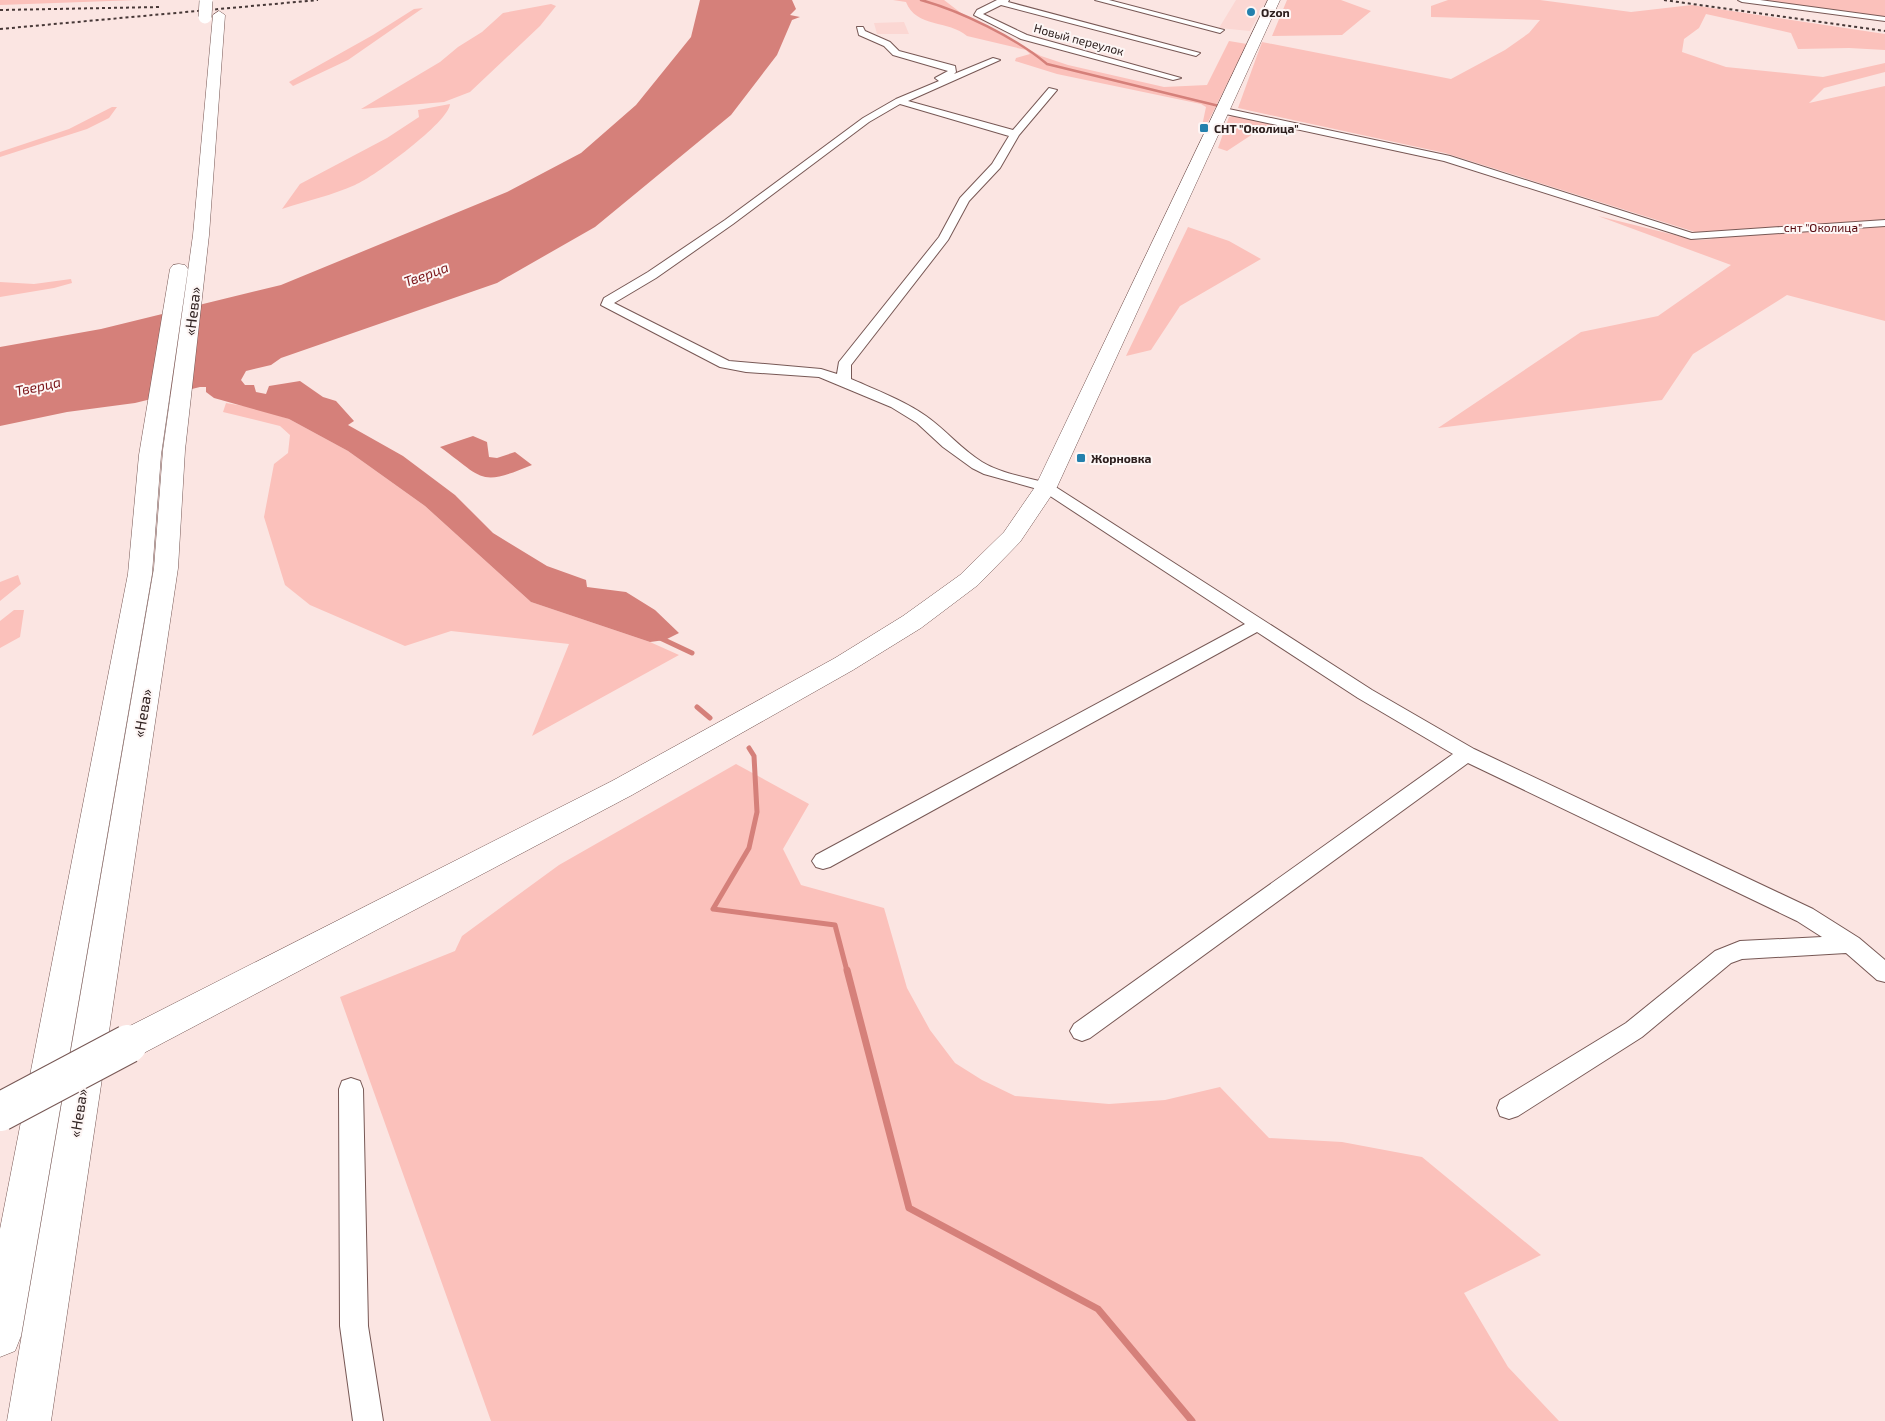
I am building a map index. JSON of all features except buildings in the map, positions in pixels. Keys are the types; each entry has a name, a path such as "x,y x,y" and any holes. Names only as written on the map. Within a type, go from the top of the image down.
{"main road":[{"path":"0,1112 622,788 844,664 922,615 973,576 1018,530 1046,487 1224,111 1274,0"},
{"name":"«Нева»","path":"0,1336 162,453 187,276 215,11 206,1"},
{"name":"«Нева»","path":"193,154 215,11"},
{"name":"«Нева»","path":"180,258 187,276"},
{"name":"«Нева»","path":"29,1421 166,568 162,453"}],"street":[{"path":"1099,0 1220,30"},
{"path":"1742,0 1885,19"},
{"path":"1002,1 1196,52"},
{"name":"Новый переулок","path":"1002,1 980,12 978,16 1024,38 1176,78"},
{"path":"860,29 862,34 887,44 896,53 952,68 952,72 930,83 926,89"},
{"path":"996,60 899,101 866,120 774,190 652,275 608,301 607,305 725,364 746,368 821,373 896,404 922,420 948,444 977,465 989,471 1046,487 1364,694 1467,754 1826,927 1851,944 1885,973"},
{"path":"846,382 844,379 844,364 944,238 964,200 996,166 1015,134 1052,90"},
{"path":"899,101 1015,134"},
{"path":"1224,111 1446,158 1691,236 1885,223"},
{"path":"823,862 1258,624"},
{"path":"1082,1031 1467,754"},
{"path":"1510,1108 1634,1030 1723,957 1740,950 1851,944"},
{"path":"351,1089 354,1326 368,1421"}],"shaded area":[{"path":"1236,0 1267,0 1250,31 1219,28"},
{"path":"904,22 909,34 877,34 874,23"}],"green space":[{"path":"0,0 138,0 0,5"},
{"path":"893,0 944,0 961,13 1041,56 1068,65 1164,87 1207,85 1229,41 1247,44 1206,126 1202,126 1206,107 1201,104 1057,74 1015,61 1016,58 1030,54 1026,50 967,36 960,31 925,20 917,16 906,2"},
{"path":"1287,0 1341,0 1371,11 1342,35 1272,36"},
{"name":"снт \"Околица\"","path":"1448,0 1540,0 1631,12 1692,5 1885,34 1885,50 1849,48 1798,49 1791,33 1706,14 1699,28 1684,39 1682,52 1726,67 1823,77 1885,63 1885,72 1824,88 1809,103 1885,86 1885,321 1787,295 1693,354 1662,400 1438,428 1581,332 1658,316 1731,265 1598,216 1695,240 1713,239 1695,232 1445,153 1238,108 1262,42 1451,79 1505,50 1529,33 1540,20 1431,17 1431,6"},
{"path":"1756,0 1885,0 1885,18"},
{"path":"551,4 556,6 540,26 470,92 444,102 361,109 440,62 458,47 482,32 503,13"},
{"path":"423,8 348,60 293,86 289,82 373,35 414,9"},
{"path":"450,104 446,112 425,135 378,172 338,192 282,209 300,184 387,138 419,117 418,110"},
{"path":"112,107 117,107 109,118 87,129 0,157 0,152 69,129"},
{"path":"1240,114 1426,155 1431,159 1290,128 1262,128 1227,151 1218,148 1229,117"},
{"path":"1188,227 1229,241 1261,259 1180,306 1151,350 1126,356"},
{"path":"71,279 72,283 54,288 0,297 0,282 34,284"},
{"path":"226,403 256,408 289,419 348,451 425,506 531,602 650,642 679,655 532,736 569,644 451,631 405,646 310,605 285,585 264,517 274,464 288,453 290,435 280,426 223,412"},
{"path":"18,575 21,584 0,601 0,582"},
{"path":"14,610 24,610 20,637 0,648 0,621"},
{"path":"736,764 809,804 783,849 801,885 884,908 907,988 930,1030 955,1063 982,1080 1015,1096 1109,1104 1165,1100 1220,1087 1269,1138 1342,1142 1422,1157 1541,1255 1464,1293 1508,1367 1559,1421 491,1421 340,997 455,951 462,936 559,865"}],"water":[{"name":"Тверца","path":"700,0 792,0 796,9 790,15 800,17 792,20 777,55 731,115 595,227 497,283 281,358 271,365 246,371 241,380 245,385 254,385 256,392 266,394 269,386 300,381 323,397 336,401 354,421 348,425 403,456 455,495 493,533 547,566 586,580 587,587 626,592 655,610 679,633 665,640 650,642 531,602 425,506 348,451 289,419 214,398 206,392 206,387 135,403 67,412 0,426 0,347 101,329 281,285 507,192 581,153 636,105 691,37"},
{"path":"473,436 487,442 489,457 497,458 515,452 532,465 501,476 483,476 474,473 440,447"}],"waterway":[{"path":"921,0 987,26 1020,45 1047,64 1219,106"},
{"path":"658,637 692,653"},
{"path":"697,707 710,718"},
{"path":"749,748 754,756 757,812 749,848 713,909 835,925 847,971"},
{"path":"847,970 909,1208 1098,1309 1192,1421"}],"railway":[{"path":"0,29 318,0"},
{"path":"1664,0 1885,31"},
{"path":"0,10 160,7"}],"place":[{"name":"Ozon","path":"1251,12"},
{"name":"СНТ \"Околица\"","path":"1204,128"},
{"name":"Жорновка","path":"1081,458"}]}
